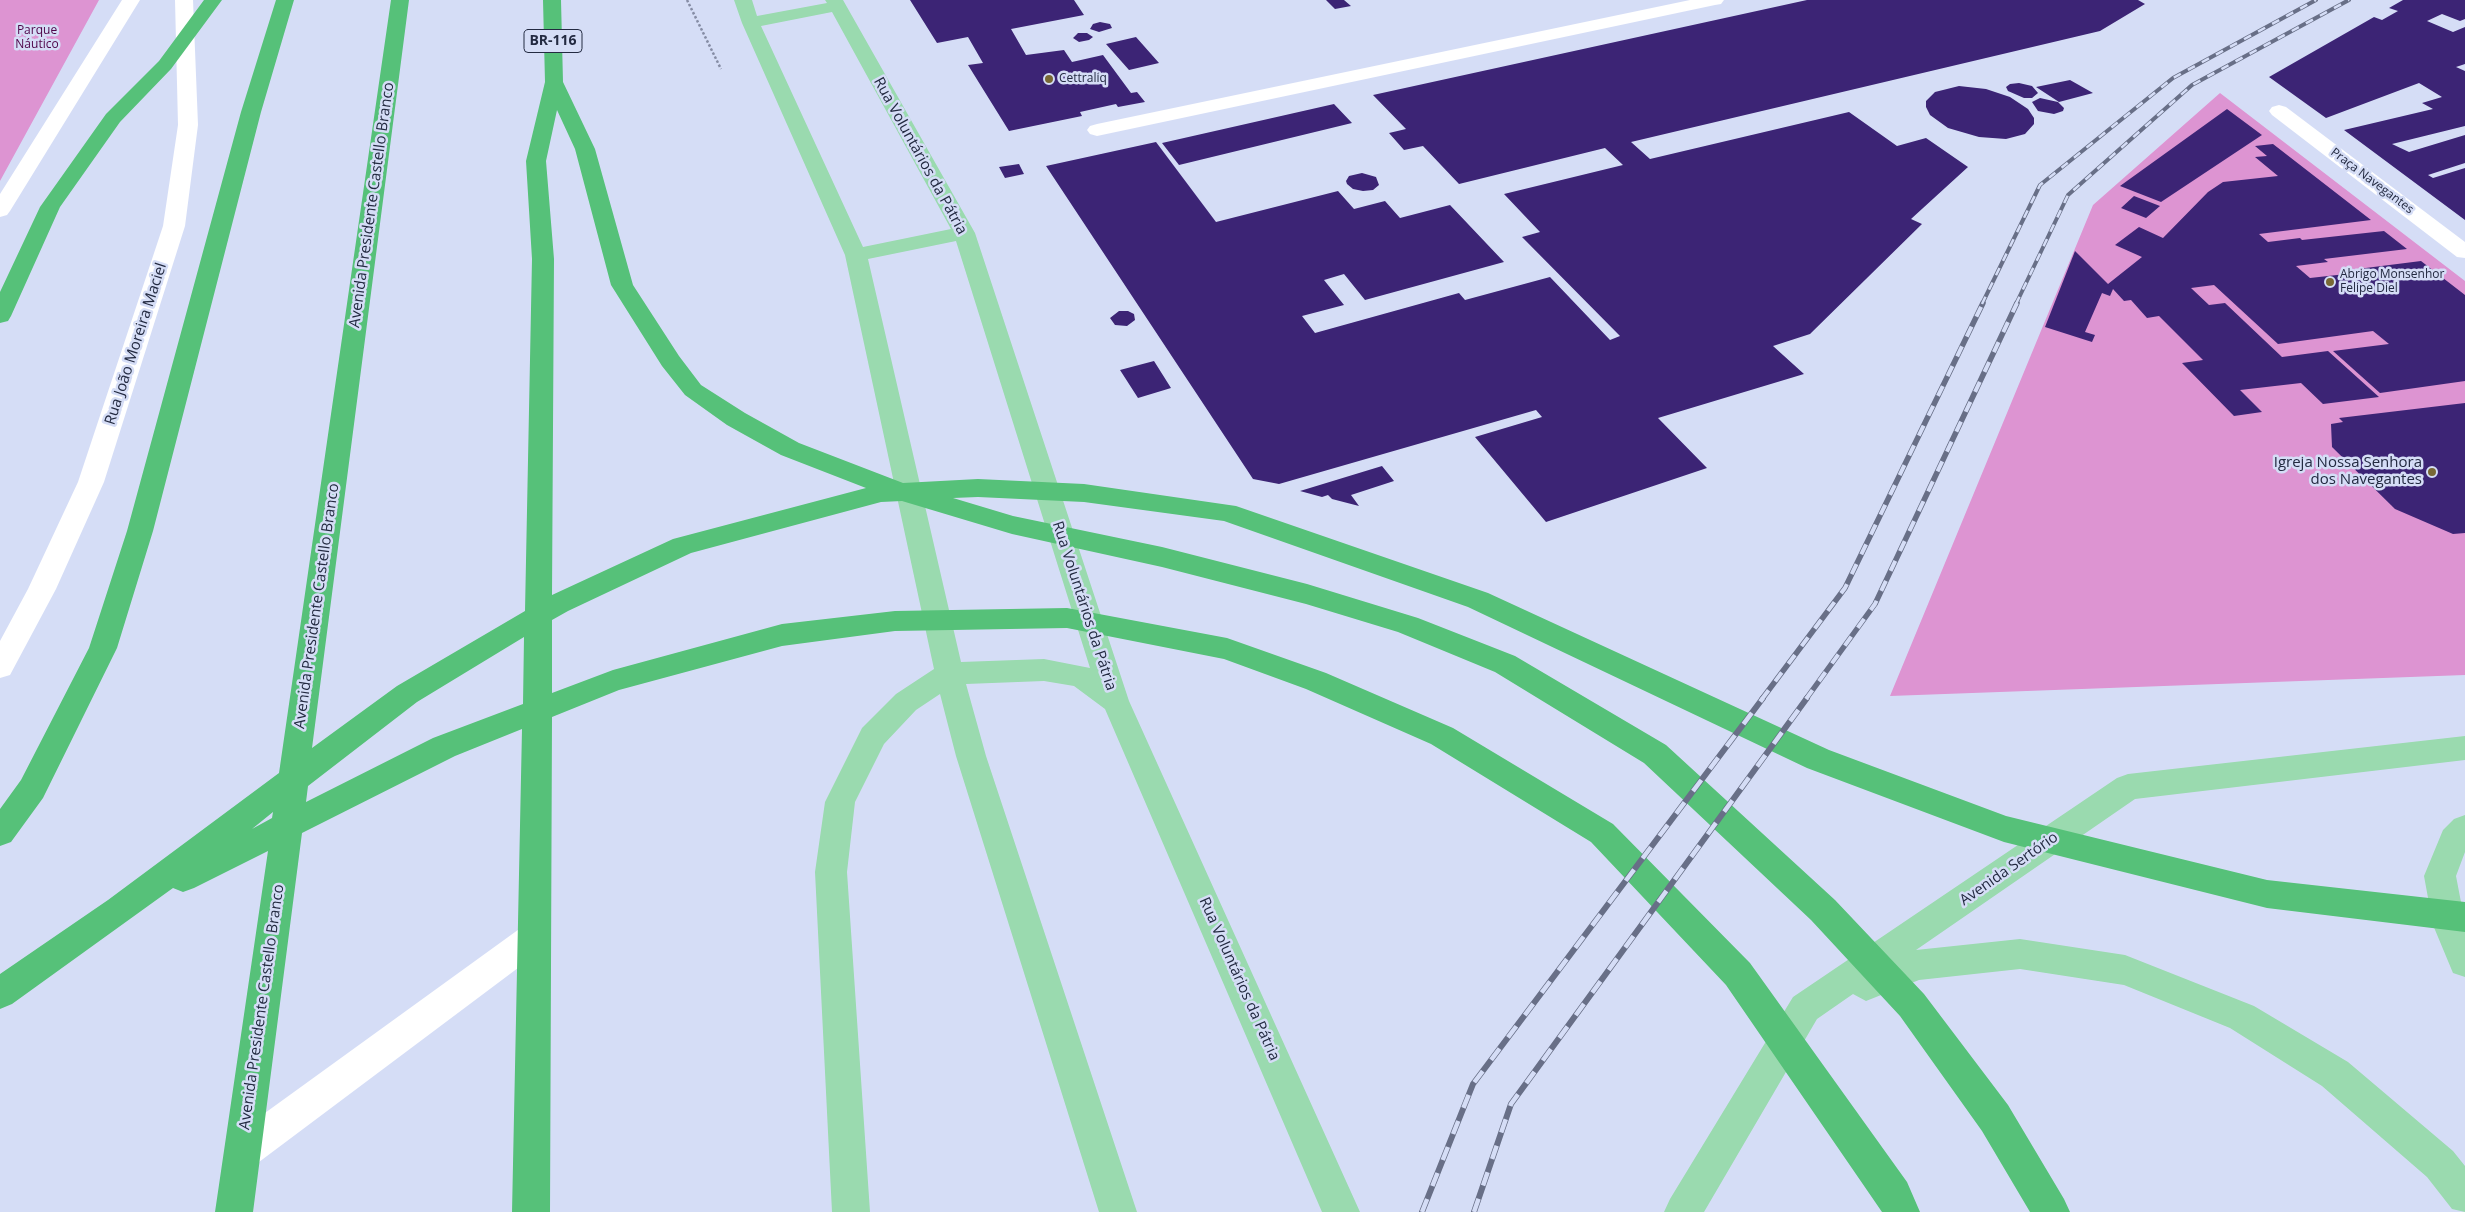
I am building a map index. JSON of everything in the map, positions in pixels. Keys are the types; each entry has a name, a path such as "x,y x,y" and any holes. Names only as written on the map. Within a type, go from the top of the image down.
{"highway":[{"path":"0,316 56,199 113,118 164,65 213,0"},
{"path":"0,833 32,789 103,648 140,531 252,112 285,0"},
{"name":"Avenida Presidente Castello Branco","path":"234,1212 400,0"},
{"name":"BR-116","path":"552,0 554,82"},
{"path":"554,82 585,149 622,285 670,361 693,390 736,420 790,448 899,491 1012,525 1181,562 1307,594 1408,625 1505,664 1654,754 1823,910 1912,1005 1995,1118 2051,1212"},
{"path":"531,1212 543,259 536,160 554,82"},
{"path":"0,993 120,910 407,694 558,604 682,546 777,519 881,493 978,488 1084,493 1227,512 1478,600 1818,760 2004,829 2268,894 2465,916"},
{"path":"120,910 444,747 613,681 782,635 895,620 1067,618 1227,649 1316,681 1442,736 1602,833 1738,974 1894,1195 1901,1212"}],"main road":[{"path":"743,0 751,23 856,255 949,674 971,756 1118,1212"},
{"path":"751,23 835,3"},
{"name":"Rua Voluntários da Pátria","path":"835,3 964,233 1121,712 1341,1212"},
{"path":"856,255 964,233"},
{"path":"851,1212 831,872 840,802 873,736 906,702 949,674 1044,670 1081,676 1121,712"},
{"name":"Avenida Sertório","path":"1683,1212 1805,1008 2128,787 2465,748"},
{"path":"2465,828 2454,839 2440,876 2449,925 2465,962"},
{"path":"1805,1008 1918,965 2020,954 2125,970 2242,1017 2335,1074 2440,1164 2465,1196"}],"street":[{"path":"0,210 131,0"},
{"name":"Rua João Moreira Maciel","path":"0,667 42,588 91,482 174,226 188,125 184,0"},
{"path":"1097,130 1715,0"},
{"name":"Praça Navegantes","path":"2279,110 2465,252"},
{"path":"242,1152 534,937"}],"green space":[{"name":"Parque Náutico","path":"0,0 99,0 0,181"},
{"path":"2220,93 2465,281 2465,675 1890,696 2093,205"}],"building":[{"name":"Cettraliq","path":"910,0 1074,0 1084,15 1011,29 1026,55 1064,50 1072,62 1103,55 1131,93 1137,92 1145,102 1118,107 1116,104 1080,112 1082,116 1009,131 968,65 983,63 968,37 937,43"},
{"path":"1326,0 1344,0 1351,6 1335,9"},
{"path":"1807,0 2138,0 2145,4 2100,31 1631,142 1650,159 1849,112 1897,146 1926,138 1968,167 1911,219 1922,224 1810,334 1773,346 1804,374 1658,418 1707,468 1546,522 1475,437 1542,417 1536,410 1279,484 1253,479 1046,166 1156,142 1216,222 1338,191 1354,209 1385,201 1400,218 1450,205 1504,262 1365,300 1344,274 1324,280 1344,305 1302,316 1315,333 1459,293 1465,300 1550,277 1610,340 1620,336 1522,237 1540,232 1504,194 1623,165 1605,148 1459,184 1423,146 1404,150 1389,133 1406,129 1373,95"},
{"path":"2403,0 2465,0 2465,19 2460,21 2442,14 2427,21 2453,32 2465,27 2465,64 2456,67 2465,71 2465,126 2392,144 2409,152 2465,135 2465,163 2428,175 2433,178 2465,168 2465,220 2344,130 2433,109 2422,103 2442,97 2419,83 2326,118 2269,77 2374,17 2382,20 2398,11 2389,8"},
{"path":"1100,22 1110,24 1112,28 1099,32 1090,29 1093,24"},
{"path":"1078,33 1087,33 1093,37 1079,42 1073,38"},
{"path":"1136,37 1159,63 1129,70 1106,44"},
{"path":"2070,80 2093,93 2059,102 2036,87"},
{"path":"2019,83 2032,86 2038,93 2032,98 2024,98 2008,91 2006,87 2010,84"},
{"path":"1959,86 1986,89 2010,97 2028,109 2034,118 2034,124 2025,134 2006,139 1979,137 1948,128 1930,115 1926,107 1926,101 1935,92"},
{"path":"2040,98 2058,102 2064,108 2063,111 2054,114 2038,111 2032,102"},
{"path":"1334,104 1352,123 1179,165 1162,143"},
{"path":"2227,109 2262,135 2161,202 2120,186"},
{"name":"Abrigo Monsenhor Felipe Diel","path":"2273,144 2371,220 2259,234 2268,242 2384,231 2407,249 2324,259 2328,262 2296,266 2310,278 2346,274 2342,271 2421,261 2465,295 2465,381 2380,393 2333,351 2389,344 2373,331 2278,344 2214,285 2191,288 2209,305 2225,303 2282,357 2328,351 2379,397 2323,404 2301,383 2240,390 2262,412 2234,416 2182,363 2203,360 2159,316 2147,318 2131,300 2124,301 2113,289 2110,296 2102,293 2085,332 2095,335 2092,342 2045,327 2075,251 2108,284 2142,257 2115,245 2139,227 2163,238 2208,192 2223,182 2278,176 2255,157 2267,156 2255,146"},
{"path":"1019,164 1024,174 1005,178 999,167"},
{"path":"1362,173 1376,177 1379,185 1373,190 1363,191 1353,189 1347,184 1346,181 1349,176"},
{"path":"2134,196 2160,206 2146,218 2121,208"},
{"path":"1119,311 1128,311 1134,314 1135,320 1127,326 1115,325 1110,318"},
{"path":"1154,361 1171,388 1138,398 1120,370"},
{"path":"2465,403 2465,533 2453,534 2395,509 2332,447 2331,424 2343,422 2339,418"},
{"path":"1382,466 1394,481 1351,495 1359,506 1332,499 1328,495 1322,497 1300,491"}],"railway":[{"path":"1982,304 2040,185 2173,78 2316,0"},
{"path":"2016,304 2068,195 2192,85 2349,0"},
{"path":"1762,699 1845,588 1983,303"},
{"path":"1806,699 1875,604 2017,303"},
{"path":"1422,1212 1473,1084 1763,698"},
{"path":"1474,1212 1511,1104 1807,698"}],"place":[{"name":"Cettraliq","path":"1049,79"},
{"name":"Abrigo Monsenhor Felipe Diel","path":"2330,282"},
{"name":"Igreja Nossa Senhora dos Navegantes","path":"2432,472"}]}
